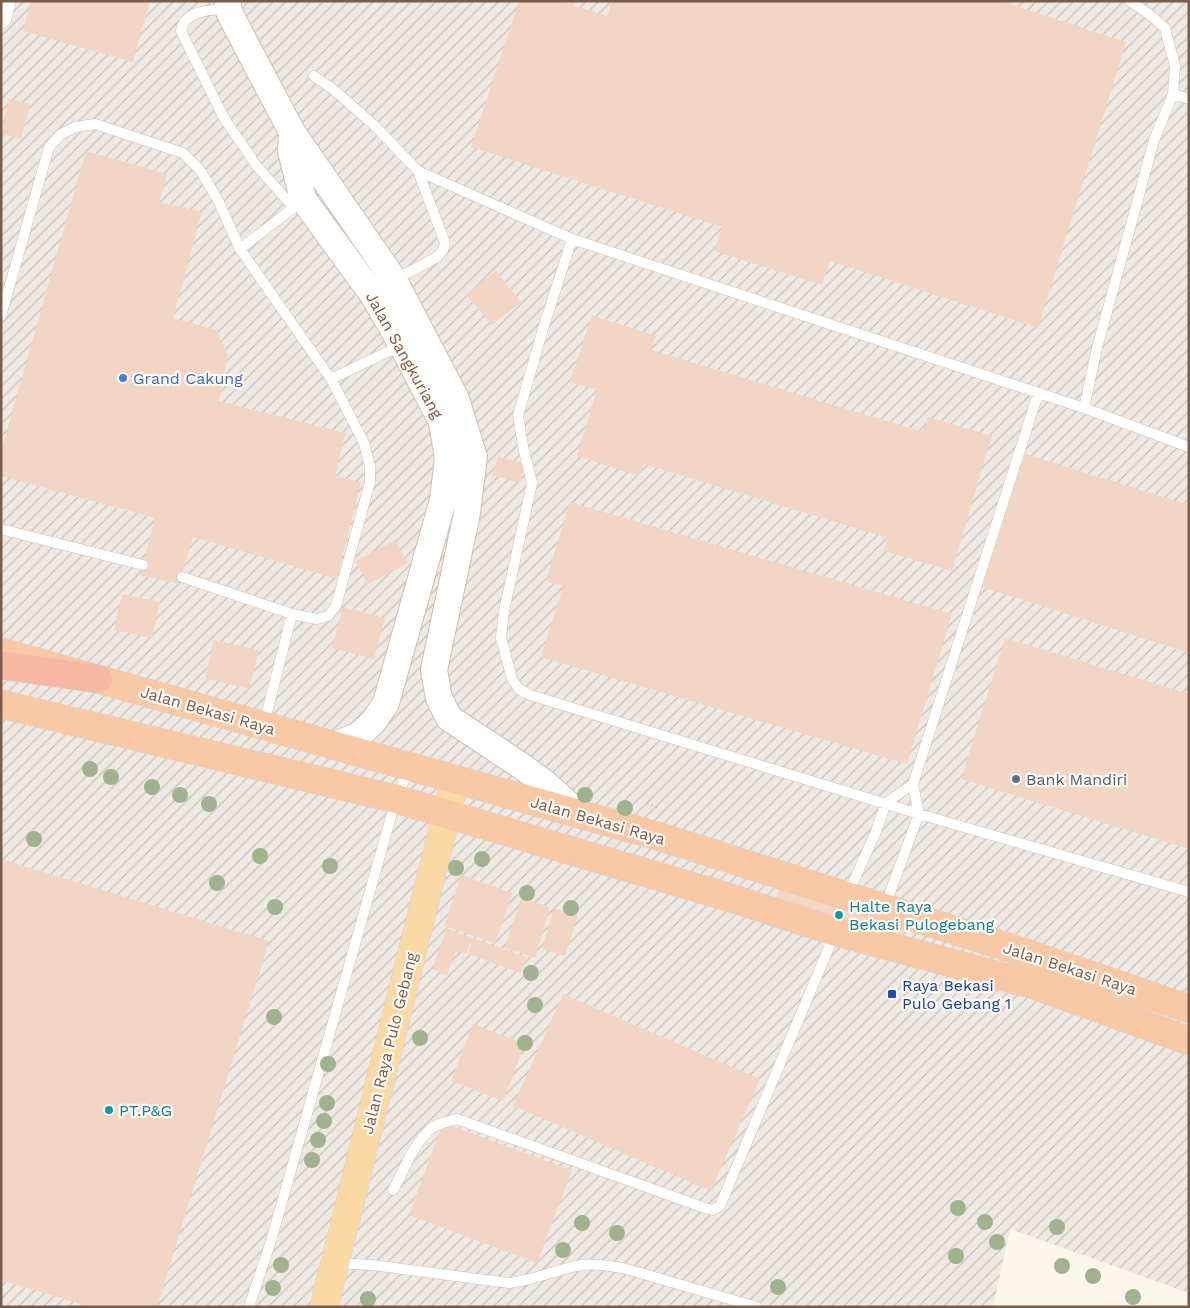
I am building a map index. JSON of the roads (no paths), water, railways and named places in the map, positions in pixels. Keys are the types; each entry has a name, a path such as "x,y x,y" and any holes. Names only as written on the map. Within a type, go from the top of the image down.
{"highway":[{"name":"Jalan Bekasi Raya","path":"1,652 661,837 1042,959 1189,1009"},
{"path":"1,665 98,679"},
{"name":"Jalan Bekasi Raya","path":"1,704 396,799 728,897 836,932 1034,985 1189,1041"},
{"path":"1034,985 1042,959"}],"main road":[{"name":"Jalan Raya Pulo Gebang","path":"324,1307 456,780"}],"street":[{"path":"1,18 5,1"},
{"name":"Jalan Sangkuriang","path":"222,7 292,132 384,287 456,399 474,457"},
{"name":"Jalan Sangkuriang","path":"292,132 291,151 298,204 384,287 402,345 442,422 448,458 443,500 386,703 374,721 358,736 334,745"},
{"path":"448,458 474,457 467,513 434,670 439,698 449,718 546,784 579,814"}],"lane":[{"path":"1084,408 1097,348 1154,140 1173,94 1175,66 1165,28 1130,1"},
{"path":"222,7 186,19 182,24 182,31 224,118 256,165 298,204 240,249"},
{"path":"314,76 374,125 418,171 572,238 1084,408 1189,447"},
{"path":"1173,94 1189,99"},
{"path":"1,316 48,147 61,134 76,127 95,124 183,153 200,170 218,200 240,249 331,379 364,443 370,467 370,482 336,606 328,616 317,619 292,614 182,577"},
{"path":"384,287 437,257 445,243 418,171"},
{"path":"572,238 518,416 532,483 504,611 501,638 512,678 519,689 530,695 919,814 1189,892"},
{"path":"331,379 402,345"},
{"path":"884,908 919,814 913,784 1038,394"},
{"path":"2,530 143,565"},
{"path":"263,725 292,614"},
{"path":"249,1307 270,1241 396,799 410,767"},
{"path":"847,896 875,834 886,803 913,784"},
{"path":"393,1190 418,1144 431,1129 442,1123 457,1119 705,1208 713,1210 720,1206 836,932"},
{"path":"335,1263 372,1265 509,1283 524,1281 581,1265 600,1264 623,1268 757,1307"}],"place":[{"name":"Grand Cakung","path":"123,378"},
{"name":"Bank Mandiri","path":"1016,779"},
{"name":"Halte Raya Bekasi Pulogebang","path":"839,915"},
{"name":"Raya Bekasi Pulo Gebang 1","path":"892,994"},
{"name":"PT.P&G","path":"109,1110"}]}
